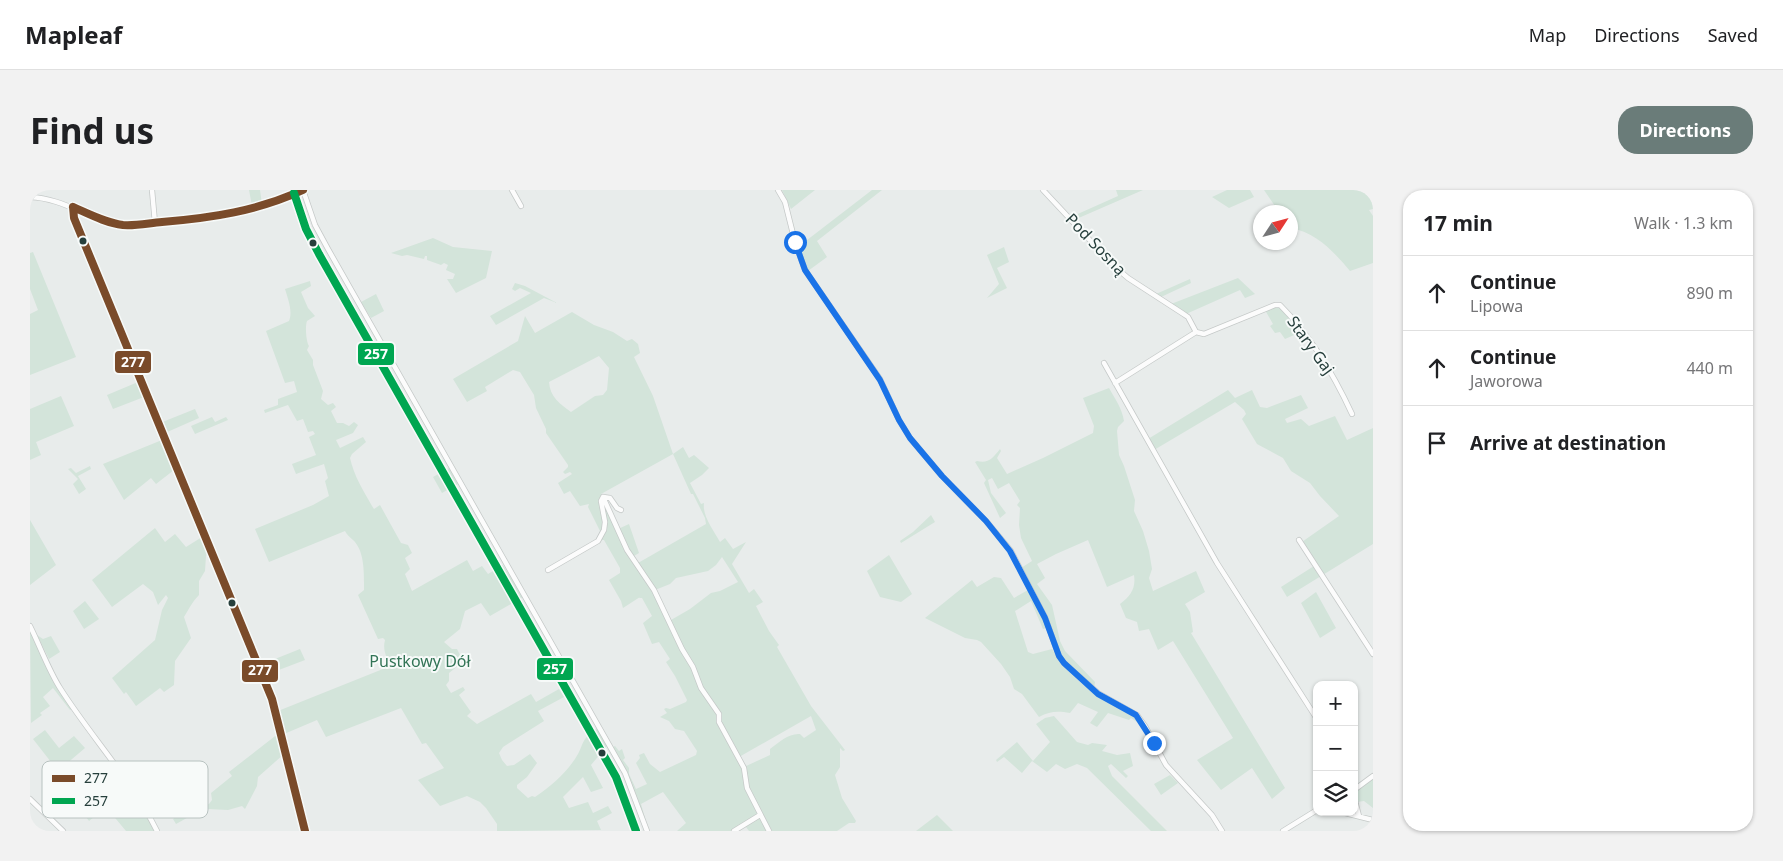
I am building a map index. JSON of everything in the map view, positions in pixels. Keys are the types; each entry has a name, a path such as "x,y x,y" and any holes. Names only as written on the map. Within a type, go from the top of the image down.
{"street":[{"path":"152,190 155,223"},
{"path":"286,190 287,198"},
{"path":"30,197 51,199 105,221 124,225 214,217 265,206 303,190 328,249 625,773 647,831"},
{"path":"512,190 521,206"},
{"path":"778,190 785,202 798,252 805,270 880,380 903,426 922,453 1006,545 1045,618 1055,649 1064,663 1098,694 1136,715 1145,726 1166,765 1212,815 1222,831"},
{"name":"Pod Sosną","path":"1043,190 1114,266 1128,278 1188,317 1196,332"},
{"path":"73,207 72,212 76,222 272,699 305,831"},
{"name":"Stary Gaj","path":"1196,332 1204,334 1275,305 1280,306 1324,360 1334,376 1352,414"},
{"path":"1115,383 1196,332"},
{"path":"1104,363 1217,564 1313,713"},
{"path":"603,497 610,498 617,508 621,510"},
{"path":"548,570 598,541 604,530 605,522 601,501 603,497"},
{"path":"603,497 627,550 654,590 701,688 719,714 719,722 744,768 747,788 769,831"},
{"path":"1299,540 1373,654"},
{"path":"30,626 59,686 113,761"},
{"path":"1358,787 1373,776"},
{"path":"30,799 42,811"},
{"path":"1283,831 1313,812"},
{"path":"1358,812 1359,816 1373,820"},
{"path":"734,831 760,815"},
{"path":"50,818 63,831"},
{"path":"149,818 157,831"}],"green space":[{"path":"249,190 260,190 262,204 252,206"},
{"path":"782,190 815,190 791,209"},
{"path":"872,190 882,190 817,241 827,257 808,271 798,247"},
{"path":"1116,190 1143,190 1074,220 1071,217 1118,196"},
{"path":"1227,190 1250,190 1254,197 1229,208 1212,197"},
{"path":"1264,190 1372,190 1373,209 1369,210 1373,216 1373,263 1350,271 1324,244 1309,234 1298,230 1298,205 1274,205"},
{"path":"433,238 453,247 492,251 486,278 456,293 447,279 453,279 455,274 446,270 448,265 444,263 441,265 427,260 427,256 424,259 391,253"},
{"path":"1004,247 1009,262 997,268 1007,288 987,298 999,284 987,255"},
{"path":"33,252 76,357 30,375 30,314 38,310 30,289 30,253"},
{"path":"1238,278 1255,294 1245,298 1240,290 1186,314 1171,304"},
{"path":"1190,279 1191,283 1161,297 1156,294"},
{"name":"Pustkowy Dół","path":"310,281 311,286 301,292 308,308 315,316 306,323 309,346 307,350 313,360 313,365 323,391 321,399 328,405 333,403 336,407 331,411 337,423 349,426 354,422 358,425 353,433 336,440 340,448 363,437 366,442 352,454 350,458 352,465 359,483 374,509 380,505 401,543 408,545 412,553 405,558 410,569 405,574 412,591 467,560 473,571 482,566 488,574 503,565 523,597 490,616 481,603 465,611 460,629 444,642 452,649 457,649 460,655 459,665 449,673 449,681 446,685 451,693 463,687 465,690 459,695 471,712 467,716 477,724 531,694 536,702 559,689 564,697 538,711 544,721 503,747 499,753 507,766 514,765 530,754 537,763 527,777 517,785 517,788 528,798 535,797 566,770 575,759 585,740 597,728 607,746 591,765 603,788 591,792 583,777 563,797 569,808 588,802 593,813 608,806 612,813 597,821 601,830 497,831 497,824 486,808 480,802 467,796 440,806 418,780 444,768 426,743 422,744 401,708 326,737 317,720 284,734 278,711 388,667 384,648 385,640 383,638 378,639 358,595 364,590 362,556 357,545 345,531 269,562 255,529 313,505 329,496 325,481 328,478 324,464 296,474 292,464 316,455 309,437 315,434 313,431 308,432 303,419 297,421 288,405 265,413 264,410 278,405 278,399 297,392 294,381 285,383 266,331 289,321 289,301 285,289"},
{"path":"515,283 525,286 557,303 544,298 496,325 490,316 531,293 520,288 515,291 512,289"},
{"path":"376,294 384,311 371,318 361,302"},
{"path":"1275,306 1282,309 1301,332 1285,339 1280,332 1275,333 1270,326 1273,324 1265,310"},
{"path":"572,312 627,341 632,339 638,344 640,353 634,357 653,396 673,454 683,447 689,458 694,455 709,468 690,483 701,504 704,503 709,523 720,542 725,538 733,549 746,542 732,564 749,593 754,589 763,602 756,606 769,631 779,645 777,647 811,706 845,750 843,751 840,748 840,767 835,775 842,798 856,821 855,823 849,823 837,831 749,831 746,827 732,831 677,831 686,823 663,792 641,804 647,825 613,747 615,746 619,751 622,749 625,758 623,760 629,768 629,774 636,789 647,784 636,763 640,758 639,755 644,753 650,764 660,772 696,755 697,751 684,731 675,729 669,721 660,717 667,713 664,709 670,709 687,700 666,662 670,659 659,642 652,644 643,623 652,616 640,597 623,608 609,580 620,573 620,568 604,540 582,551 595,541 600,531 588,507 589,504 580,506 570,491 564,494 558,483 572,474 570,472 565,474 563,472 568,465 546,433 536,408 534,395 520,372 513,370 485,387 487,391 467,402 453,379 518,341 525,316 535,333","holes":["599,356 609,368 607,390 603,395 595,396 571,412 559,403 551,392 549,382","673,454 691,494 693,494 706,524 638,563 634,556 639,553 629,524 618,529 601,494","722,557 738,582 720,591 711,593 690,609 671,620 655,590 670,584 676,578 708,571","811,716 816,730 804,738 800,734 788,736 770,749 770,755 744,767 739,757"]},
{"path":"138,382 144,397 113,409 107,395"},
{"path":"1109,388 1123,416 1124,421 1117,431 1119,455 1135,500 1134,511 1149,551 1152,569 1149,578 1153,591 1196,571 1205,592 1185,604 1190,612 1193,632 1191,633 1285,788 1272,799 1252,768 1221,790 1197,760 1233,738 1173,641 1158,650 1149,629 1139,631 1137,622 1126,618 1120,604 1132,591 1134,575 1107,587 1088,540 1037,564 1045,578 1037,584 1052,605 1060,641 1065,651 1095,682 1094,689 1070,667 1060,654 1047,619 1032,586 1021,568 1032,561 1021,538 1019,525 1020,508 1017,505 1020,501 1009,483 998,489 992,478 988,480 991,493 1006,513 1000,518 984,483 986,480 975,462 990,460 1000,449 1001,451 997,458 1007,474 1093,433 1094,426 1083,398"},
{"path":"1228,390 1235,398 1252,390 1260,407 1267,408 1301,395 1308,408 1285,419 1287,423 1301,419 1309,426 1335,416 1347,440 1373,428 1373,544 1287,597 1281,587 1314,566 1299,544 1339,516 1310,483 1291,471 1283,458 1257,444 1242,419 1246,414 1244,410 1235,402 1154,450 1148,439"},
{"path":"61,396 74,426 36,442 41,455 30,460 30,409"},
{"path":"195,409 199,418 165,433 160,423"},
{"path":"212,417 215,422 226,417 228,420 195,434 191,426"},
{"path":"162,440 174,470 156,484 151,478 124,500 103,464"},
{"path":"90,466 91,469 78,476 86,489 79,494 73,484 78,479 68,469 71,468 76,473"},
{"path":"449,468 458,484 442,493 433,477"},
{"path":"931,515 935,522 901,543 900,541"},
{"path":"30,520 56,565 30,585"},
{"path":"155,528 165,542 175,534 186,547 202,537 208,552 205,571 199,581 199,595 184,617 191,638 175,661 174,685 164,692 160,688 136,706 126,692 124,694 112,678 155,640 162,610 168,598 166,595 158,605 153,592 143,584 112,607 92,580"},
{"path":"889,555 912,594 901,602 880,597 867,571"},
{"path":"994,577 1001,578 1014,598 1028,590 1043,618 1046,628 1043,629 1031,601 1015,611 1028,652 1033,654 1052,649 1062,664 1082,684 1139,720 1155,747 1152,747 1140,724 1131,718 1129,720 1108,713 1097,727 1090,723 1098,712 1078,703 1070,713 1054,712 1039,717 1022,694 1014,689 1010,677 1001,664 981,642 965,638 925,618 972,580 977,587"},
{"path":"1316,592 1336,628 1320,638 1301,603"},
{"path":"85,601 99,619 84,629 73,611"},
{"path":"30,630 72,709 70,710 53,688 43,697 50,706 31,723"},
{"path":"37,635 43,639 51,636 60,652 49,659"},
{"path":"300,649 305,660 263,676 260,665"},
{"path":"1054,716 1077,742 1088,745 1092,743 1107,745 1102,751 1117,755 1130,753 1133,766 1123,771 1128,776 1126,778 1111,764 1108,766 1112,776 1167,831 1151,831 1087,768 1077,764 1065,769 1056,764 1047,772 1032,761 1022,773 1004,757 997,762 996,760 1017,742 1033,761 1050,742 1036,724 1045,718"},
{"path":"45,730 59,748 74,736 85,748 70,761 50,761 33,739"},
{"path":"279,733 284,754 258,777 257,786 245,809 242,806 228,810 208,809 208,804 212,800 211,793 232,776 229,772"},
{"path":"1170,775 1178,783 1161,795 1154,784"},
{"path":"1373,777 1373,808 1364,801 1358,802 1358,790"},
{"path":"937,815 953,831 916,831"},
{"path":"115,818 148,818 155,831 126,831"},
{"path":"174,818 187,818 176,824 173,819"}],"transit line":[{"name":"277","path":"73,207 110,222 123,225 138,225 234,212 269,203 303,190"},
{"name":"257","path":"294,193 306,229 319,254 616,777 636,831"},
{"name":"277","path":"73,207 74,218 272,699 305,831"}],"route":[{"path":"795,242 805,270 880,380 899,420 910,438 942,476 986,521 1010,551 1037,601 1045,618 1055,649 1064,663 1098,694 1136,715 1145,726 1154,743"}]}
